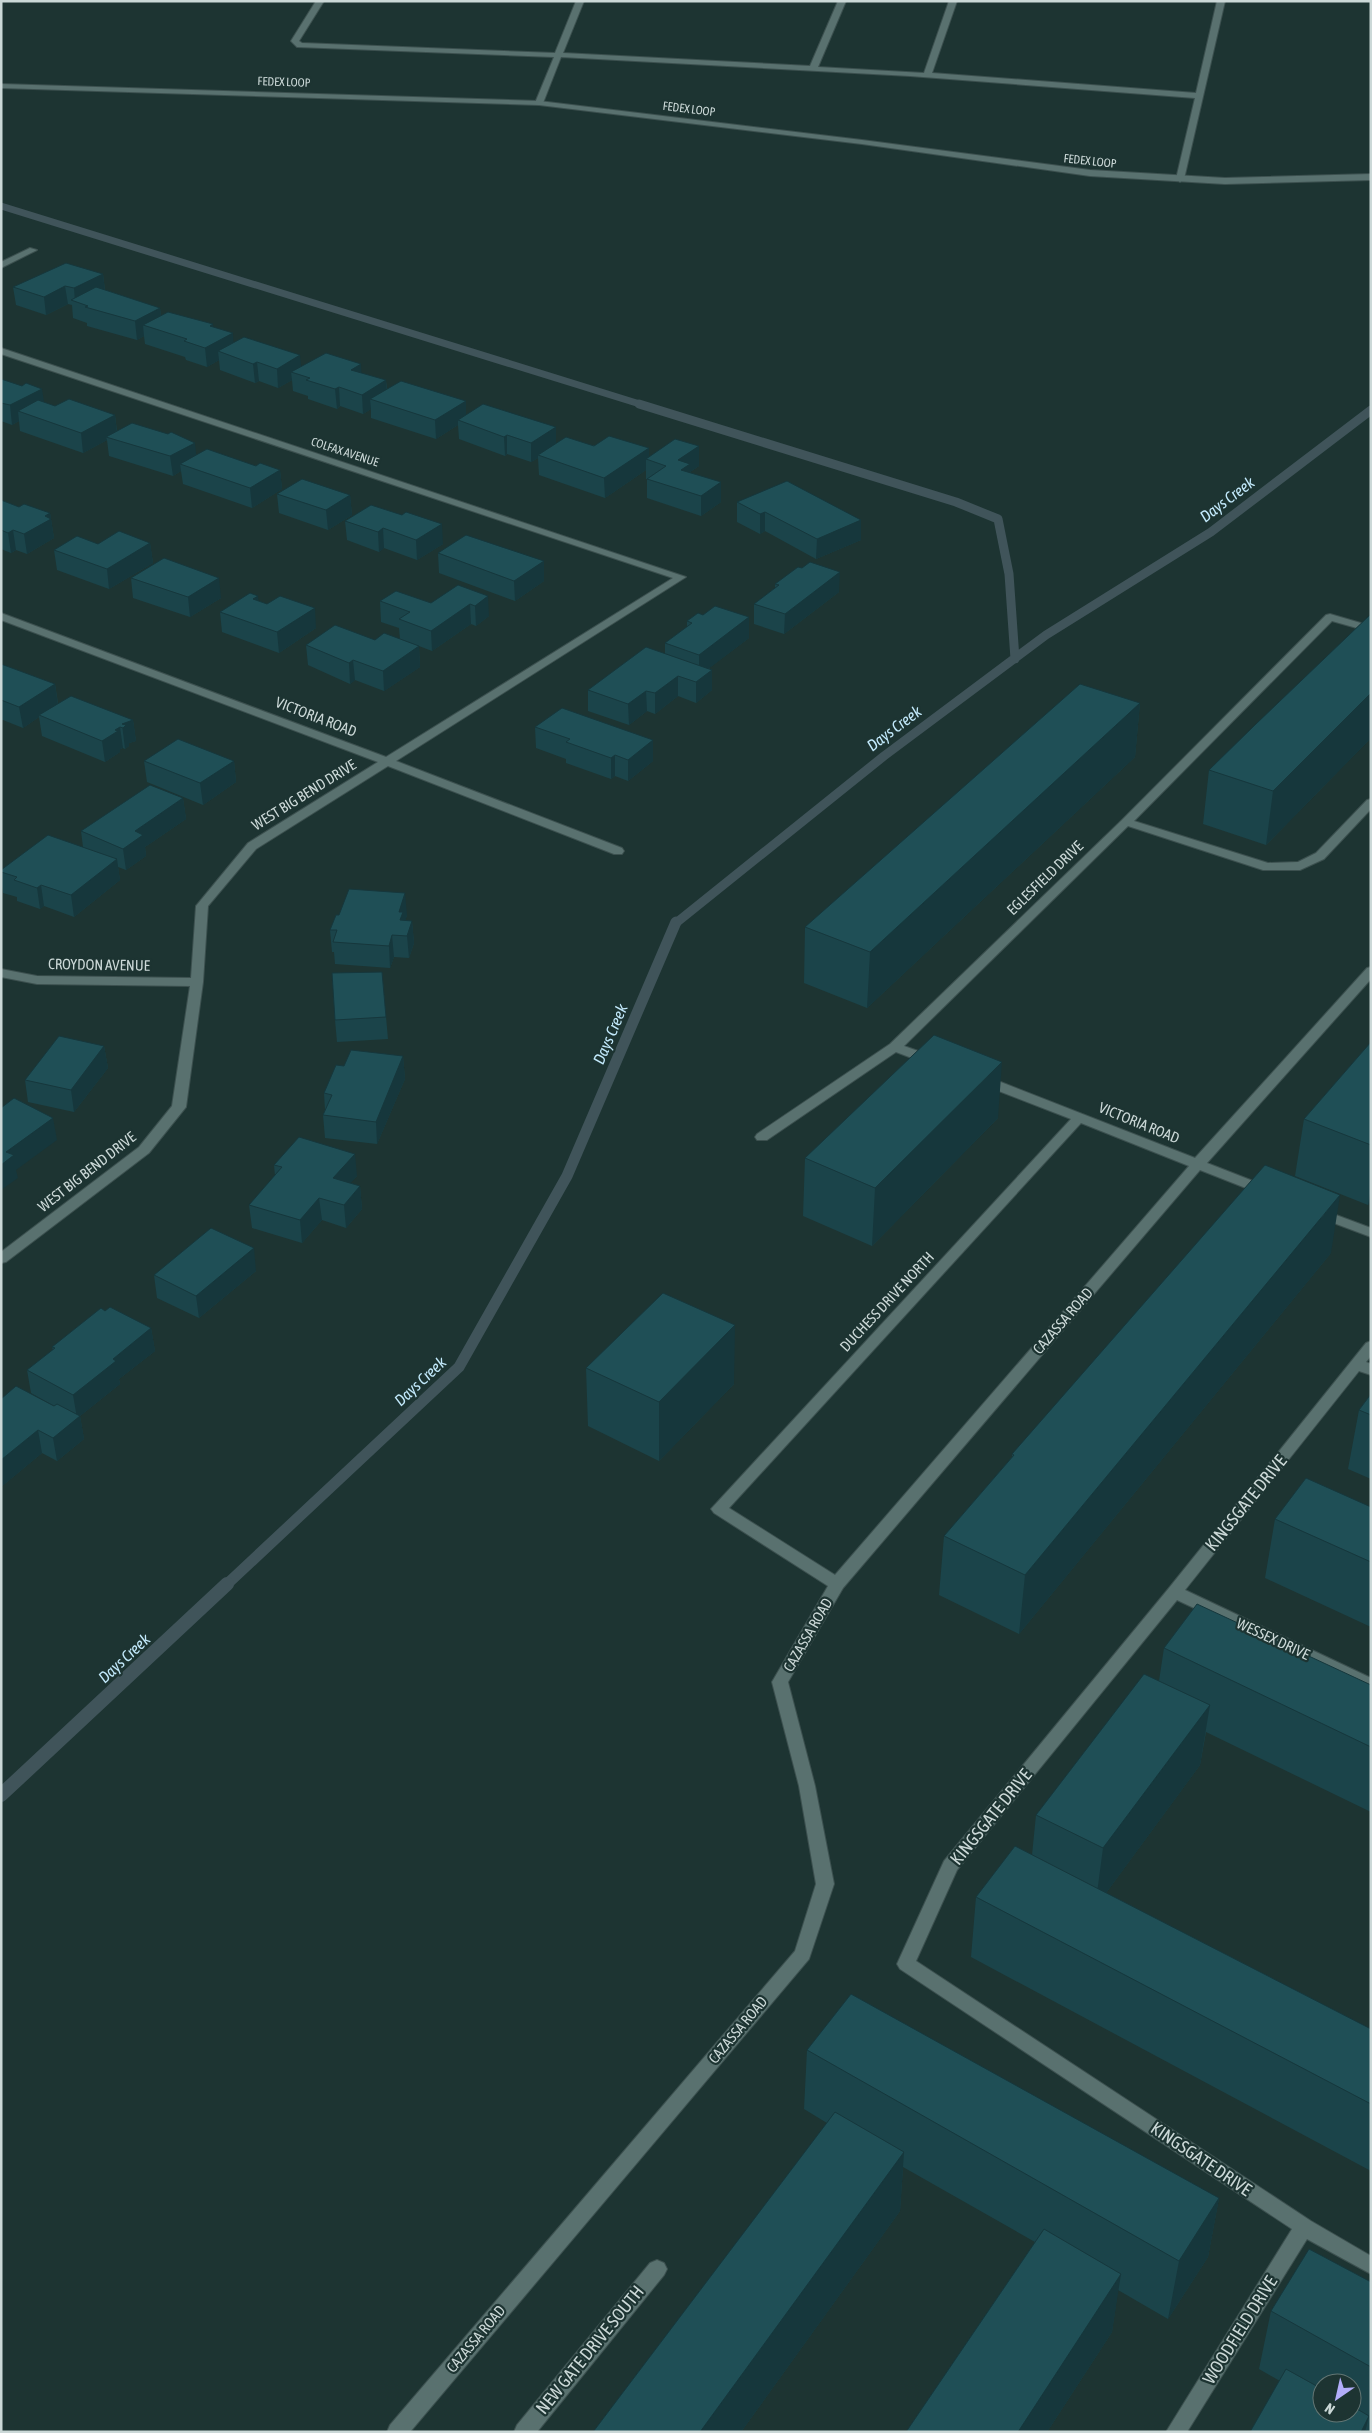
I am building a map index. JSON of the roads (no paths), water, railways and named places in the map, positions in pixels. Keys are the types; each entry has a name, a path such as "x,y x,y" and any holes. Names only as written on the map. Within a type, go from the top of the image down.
{"street":[{"path":"320,1 295,41 300,45 558,55 813,69 1200,96"},
{"path":"538,102 580,1"},
{"path":"813,69 842,1"},
{"path":"927,76 953,1"},
{"path":"1180,179 1221,1"},
{"name":"FEDEX LOOP","path":"1,86 538,102 862,142 1090,173 1180,179 1257,181 1371,177"},
{"path":"1,265 34,250"},
{"name":"COLFAX AVENUE","path":"1,351 681,577"},
{"name":"WEST BIG BEND DRIVE","path":"1,1259 144,1150 179,1107 197,982 202,906 252,846 389,762 681,577"},
{"name":"VICTORIA ROAD","path":"1,616 389,762 618,851"},
{"name":"EGLESFIELD DRIVE","path":"762,1137 895,1047 1126,822 1330,617 1371,629"},
{"path":"1126,822 1267,867 1300,866 1320,856 1371,802"},
{"name":"CAZASSA ROAD","path":"397,2432 803,1954 825,1884 806,1786 780,1682 837,1584 1198,1164 1371,971"},
{"name":"CROYDON AVENUE","path":"1,973 37,980 197,982"},
{"path":"895,1047 941,1064"},
{"name":"VICTORIA ROAD","path":"969,1075 1280,1197"},
{"name":"DUCHESS DRIVE NORTH","path":"837,1584 719,1509 1080,1117"},
{"path":"1307,1208 1371,1233"},
{"name":"KINGSGATE DRIVE","path":"1371,1346 1364,1367 1174,1592 950,1866 906,1964 1304,2227 1371,2266"},
{"name":"WESSEX DRIVE","path":"1174,1592 1371,1685"},
{"name":"WOODFIELD DRIVE","path":"1176,2432 1304,2227"},
{"name":"NEW GATE DRIVE SOUTH","path":"524,2432 657,2269"}],"waterway":[{"path":"1,206 643,405"},
{"path":"639,404 956,502 998,519 1009,574 1015,658"},
{"name":"Days Creek","path":"1015,658 1046,635 1211,532 1371,410"},
{"name":"Days Creek","path":"676,923 884,756 1015,658"},
{"name":"Days Creek","path":"225,1586 459,1367 567,1176 676,922"},
{"name":"Days Creek","path":"1,1795 227,1584"}]}
